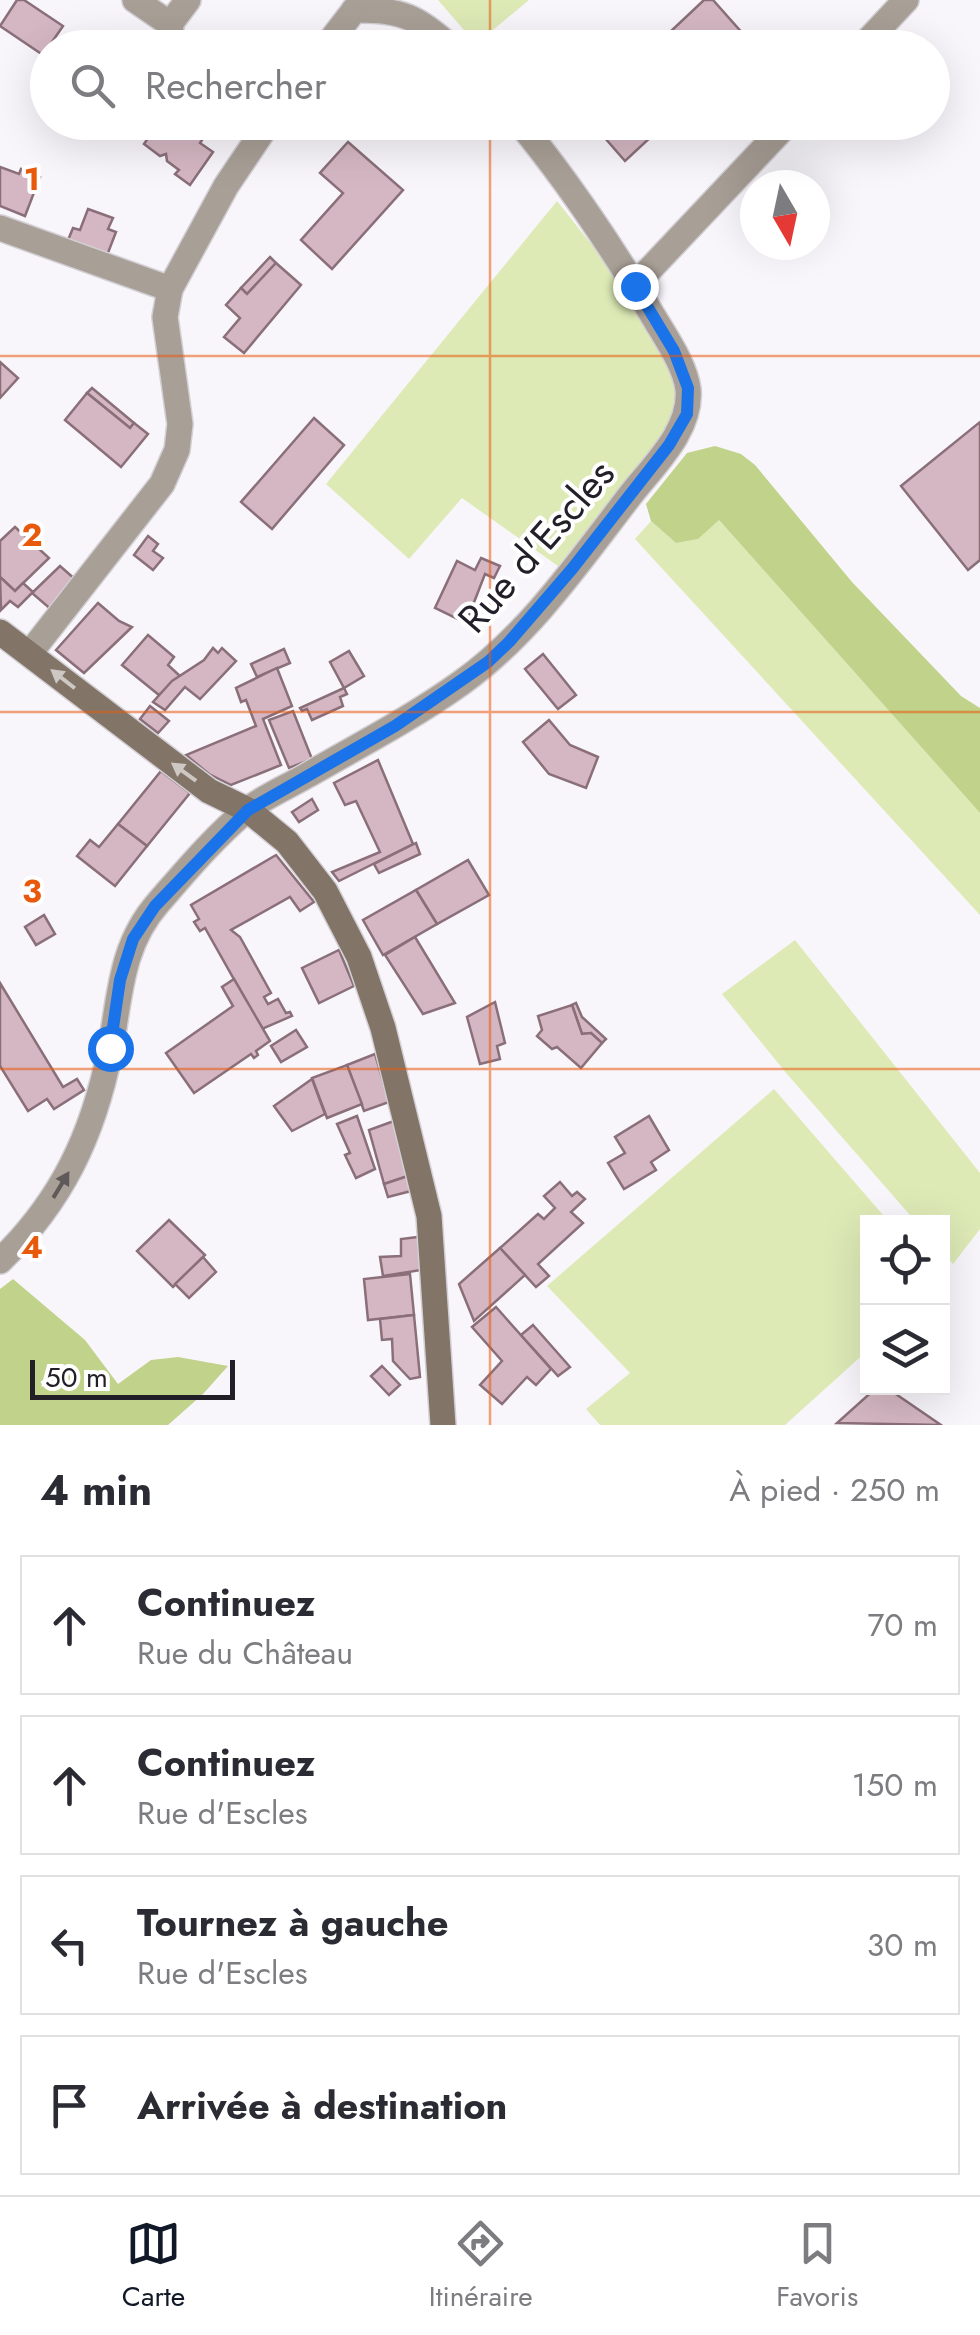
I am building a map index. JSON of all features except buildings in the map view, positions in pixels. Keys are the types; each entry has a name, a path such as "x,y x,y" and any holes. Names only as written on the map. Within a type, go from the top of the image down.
{"street":[{"path":"135,0 165,30"},
{"path":"174,30 188,0"},
{"path":"877,30 906,0"},
{"path":"339,30 358,5 401,12 431,30"},
{"path":"30,653 162,484 177,450 180,424 164,317 170,289 253,140"},
{"name":"Rue d'Escles","path":"0,1261 25,1237 83,1148 99,1098 120,980 133,939 155,906 248,810 395,726 488,662 572,569 669,445 687,414 688,388 674,351 635,286 534,140"},
{"path":"635,286 772,140"},
{"path":"0,228 170,289"},
{"path":"0,632 194,780 248,810 287,842 325,891 359,957 383,1028 429,1216 443,1425"}],"green space":[{"path":"438,0 529,0 493,30 464,30"},
{"path":"557,201 615,274 671,372 679,399 672,424 558,566 462,498 409,559 326,484"},
{"path":"715,446 741,454 755,465 852,582 961,696 980,708 980,813 719,520 698,539 676,543 651,521 646,504 687,453"},
{"path":"718,519 980,813 980,915 635,539 651,521 676,543 698,539"},
{"path":"795,940 980,1173 980,1229 953,1264 950,1215 910,1215 722,994"},
{"path":"774,1089 883,1215 860,1215 860,1357 785,1425 600,1425 586,1409 630,1373 547,1286"},
{"path":"13,1279 85,1340 118,1384 151,1360 178,1357 228,1366 168,1425 0,1425 0,1289"}],"route":[{"path":"110,1048 120,980 133,939 155,906 248,810 395,726 488,662 572,569 669,445 687,414 688,388 674,351 635,286"}]}
